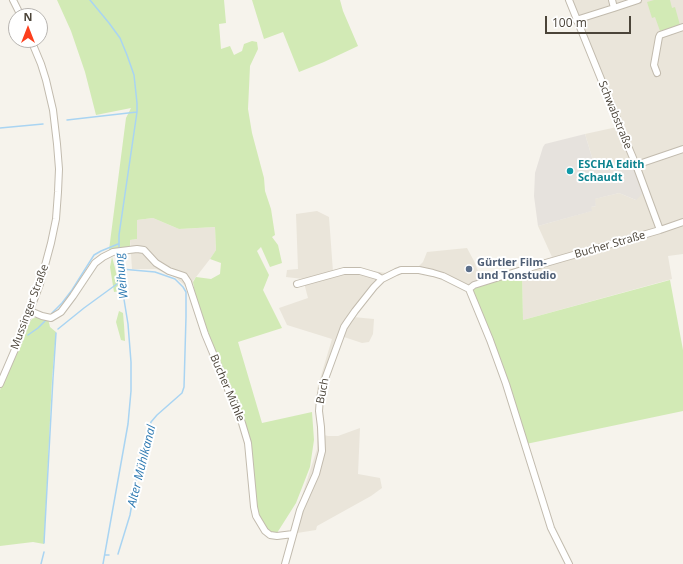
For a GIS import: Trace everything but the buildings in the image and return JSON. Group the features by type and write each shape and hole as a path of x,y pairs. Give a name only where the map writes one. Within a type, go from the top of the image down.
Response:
{"street":[{"name":"Schwabstraße","path":"569,0 636,164 660,230"},
{"path":"612,0 614,8"},
{"path":"576,20 638,0"},
{"path":"657,73 654,65 660,35 683,27"},
{"name":"Mussinger Straße","path":"0,384 40,284 52,243 56,218 59,169 53,110 43,70 35,48"},
{"path":"636,164 683,149"},
{"name":"Bucher Straße","path":"469,288 474,285 525,269 683,222"},
{"name":"Bucher Mühle","path":"30,311 51,318 61,312 95,263 113,252 137,249 144,250 156,263 169,271 184,276 188,282 205,334 242,423 248,443 256,516 265,531 270,535 277,536 293,534"},
{"name":"Buch","path":"293,534 298,515 316,474 322,452 319,411 320,398 325,378 344,327 348,321 369,293 382,279 396,272 419,270 433,273 469,288"},
{"path":"297,284 344,271 360,271 382,279"},
{"path":"469,288 506,384 551,528 569,564"},
{"path":"285,564 293,534"}],"shaded area":[{"path":"565,0 683,0 683,254 668,256 672,279 523,320 523,265 552,257 538,226 591,211 591,207 596,206 594,199 619,193 636,200 627,168 618,170 600,167 594,164 585,134 617,127"},
{"path":"585,134 594,164 600,167 618,170 633,166 643,193 636,200 619,193 595,199 596,206 591,207 592,211 538,226 534,196 535,173 543,147 545,144"},
{"path":"317,211 329,217 333,272 354,268 386,273 397,269 419,266 423,262 427,252 467,248 483,284 471,291 461,289 445,279 418,272 399,273 388,277 380,284 353,317 374,319 373,334 369,342 362,343 341,336 325,386 321,405 324,435 338,436 360,428 358,474 380,478 382,488 371,496 317,526 316,530 297,533 291,530 317,449 317,389 332,339 287,325 279,308 308,298 303,279 286,277 287,270 298,269 296,214"},
{"path":"153,218 179,229 215,227 216,250 193,281 193,286 186,287 175,277 156,269 132,269 130,240 137,239 137,220"}],"green space":[{"path":"57,0 224,0 226,23 219,24 221,49 230,46 234,55 242,51 244,44 252,41 257,42 258,49 250,66 248,109 252,133 264,178 265,191 271,209 275,235 272,237 278,245 282,263 270,267 261,247 257,251 269,275 263,290 282,328 238,342 262,423 312,412 314,440 310,467 296,503 277,533 269,532 263,528 257,510 251,451 195,296 193,282 196,277 211,279 220,274 221,263 210,259 216,250 215,227 179,229 153,218 137,220 137,239 130,240 130,247 109,250 126,118 131,108 96,115 85,72 71,31"},
{"path":"252,0 340,0 343,11 358,46 299,72 283,32 264,39"},
{"path":"654,0 670,0 672,8 675,7 680,25 660,31 655,17 652,18 647,2"},
{"path":"112,257 120,291 114,292 110,267"},
{"path":"522,271 523,320 670,280 683,350 683,411 526,444 471,291 473,288"},
{"path":"119,311 123,313 125,341 121,340 116,322"},
{"path":"37,317 48,319 50,327 56,332 52,379 44,544 33,542 0,546 0,390 29,323 32,319"}],"waterway":[{"name":"Weihung","path":"90,0 120,38 134,75 137,112 119,235 119,249"},
{"path":"67,120 137,112"},
{"path":"0,128 43,124"},
{"path":"52,313 72,290 94,255 118,244"},
{"name":"Weihung","path":"103,564 128,424 131,391 131,362 128,324 121,281 119,253"},
{"name":"Alter Mühlkanal","path":"118,554 130,515 136,480 151,422 182,393 184,387 186,317 186,292 175,279 155,272 121,269"},
{"path":"58,329 121,281"},
{"path":"28,335 45,321"},
{"path":"44,543 56,333"},
{"path":"41,564 44,552"}],"place":[{"name":"ESCHA Edith Schaudt","path":"570,171"},
{"name":"Gürtler Film- und Tonstudio","path":"469,269"}]}
